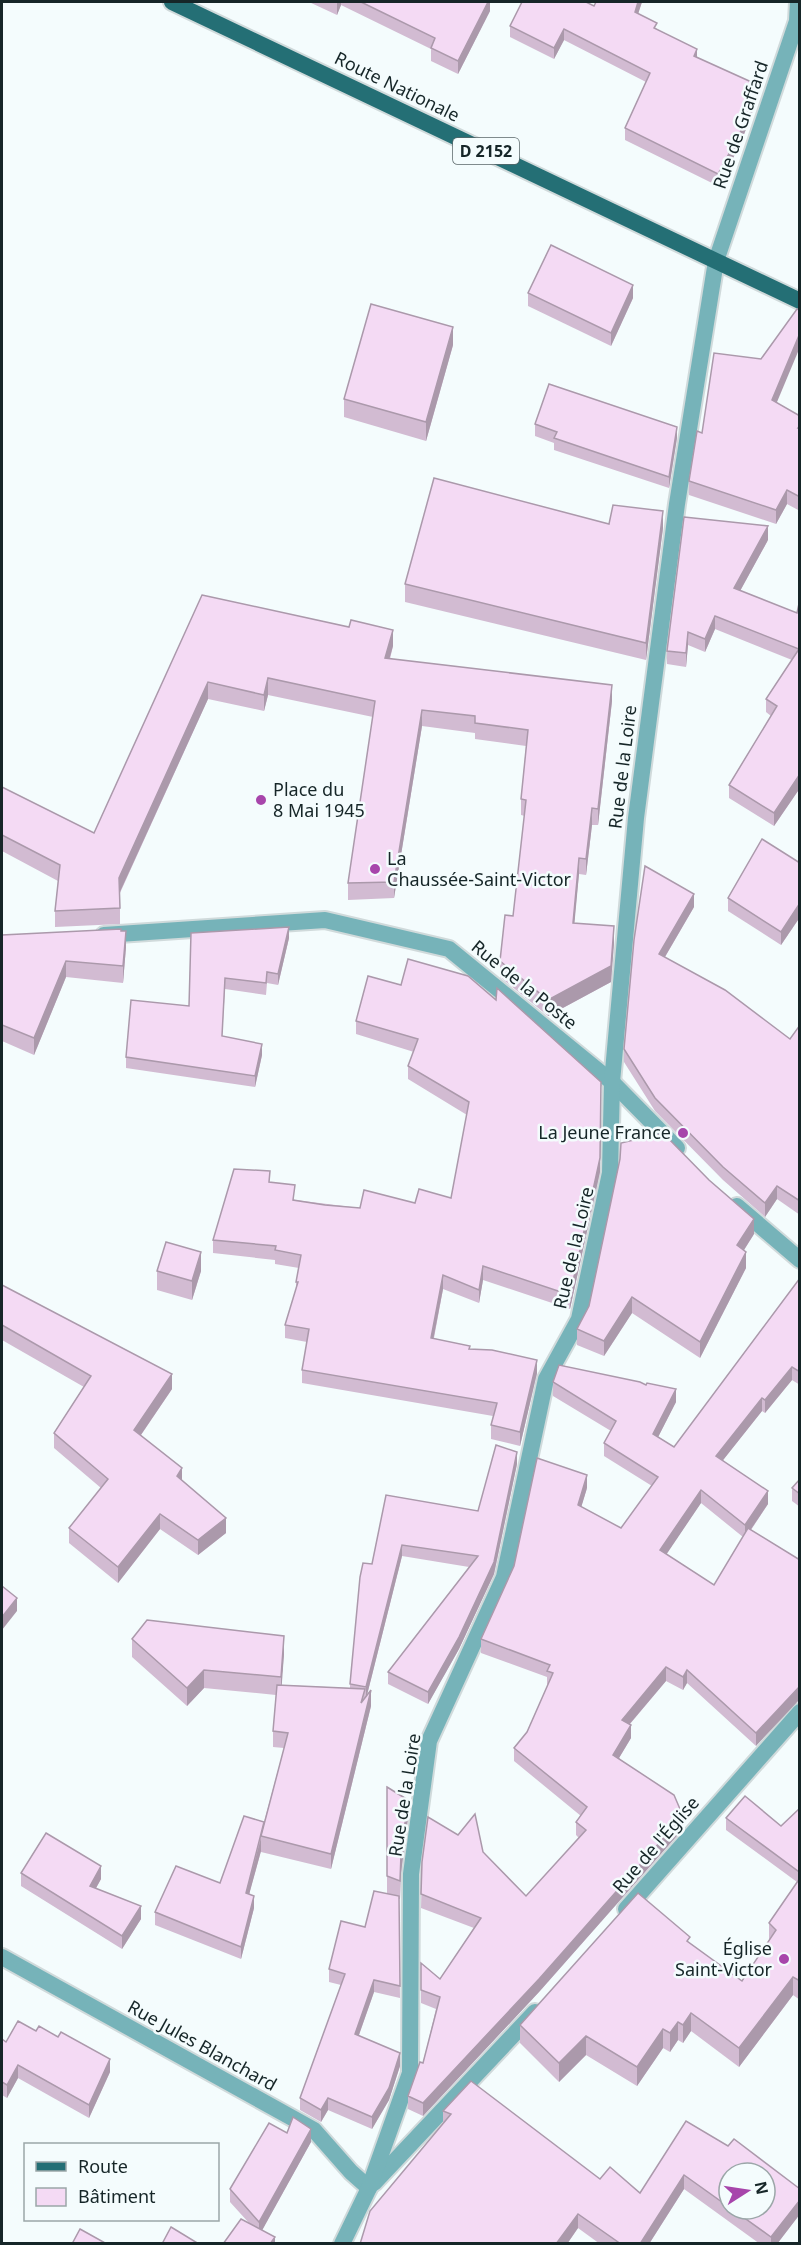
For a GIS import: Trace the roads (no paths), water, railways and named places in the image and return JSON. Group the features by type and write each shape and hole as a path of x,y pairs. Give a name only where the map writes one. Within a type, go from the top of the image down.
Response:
{"main road":[{"name":"Route Nationale","path":"172,2 800,301"}],"street":[{"name":"Rue de Graffard","path":"716,261 798,21 798,2"},
{"name":"Rue de la Loire","path":"342,2244 369,2188 410,2073 411,1874 429,1741 504,1577 546,1379 579,1319 610,1173 612,1082 636,818 675,515 716,261"},
{"name":"Rue de la Poste","path":"92,936 325,920 449,949 612,1082 692,1163"},
{"path":"724,1195 800,1260"},
{"name":"Rue de l'Église","path":"618,1918 800,1712"},
{"name":"Rue Jules Blanchard","path":"2,1958 314,2130 351,2172 369,2188"},
{"path":"369,2188 547,1999"}],"place":[{"name":"Place du 8 Mai 1945","path":"261,800"},
{"name":"La Chaussée-Saint-Victor","path":"375,869"},
{"name":"La Jeune France","path":"683,1133"},
{"name":"Église Saint-Victor","path":"784,1959"}]}
